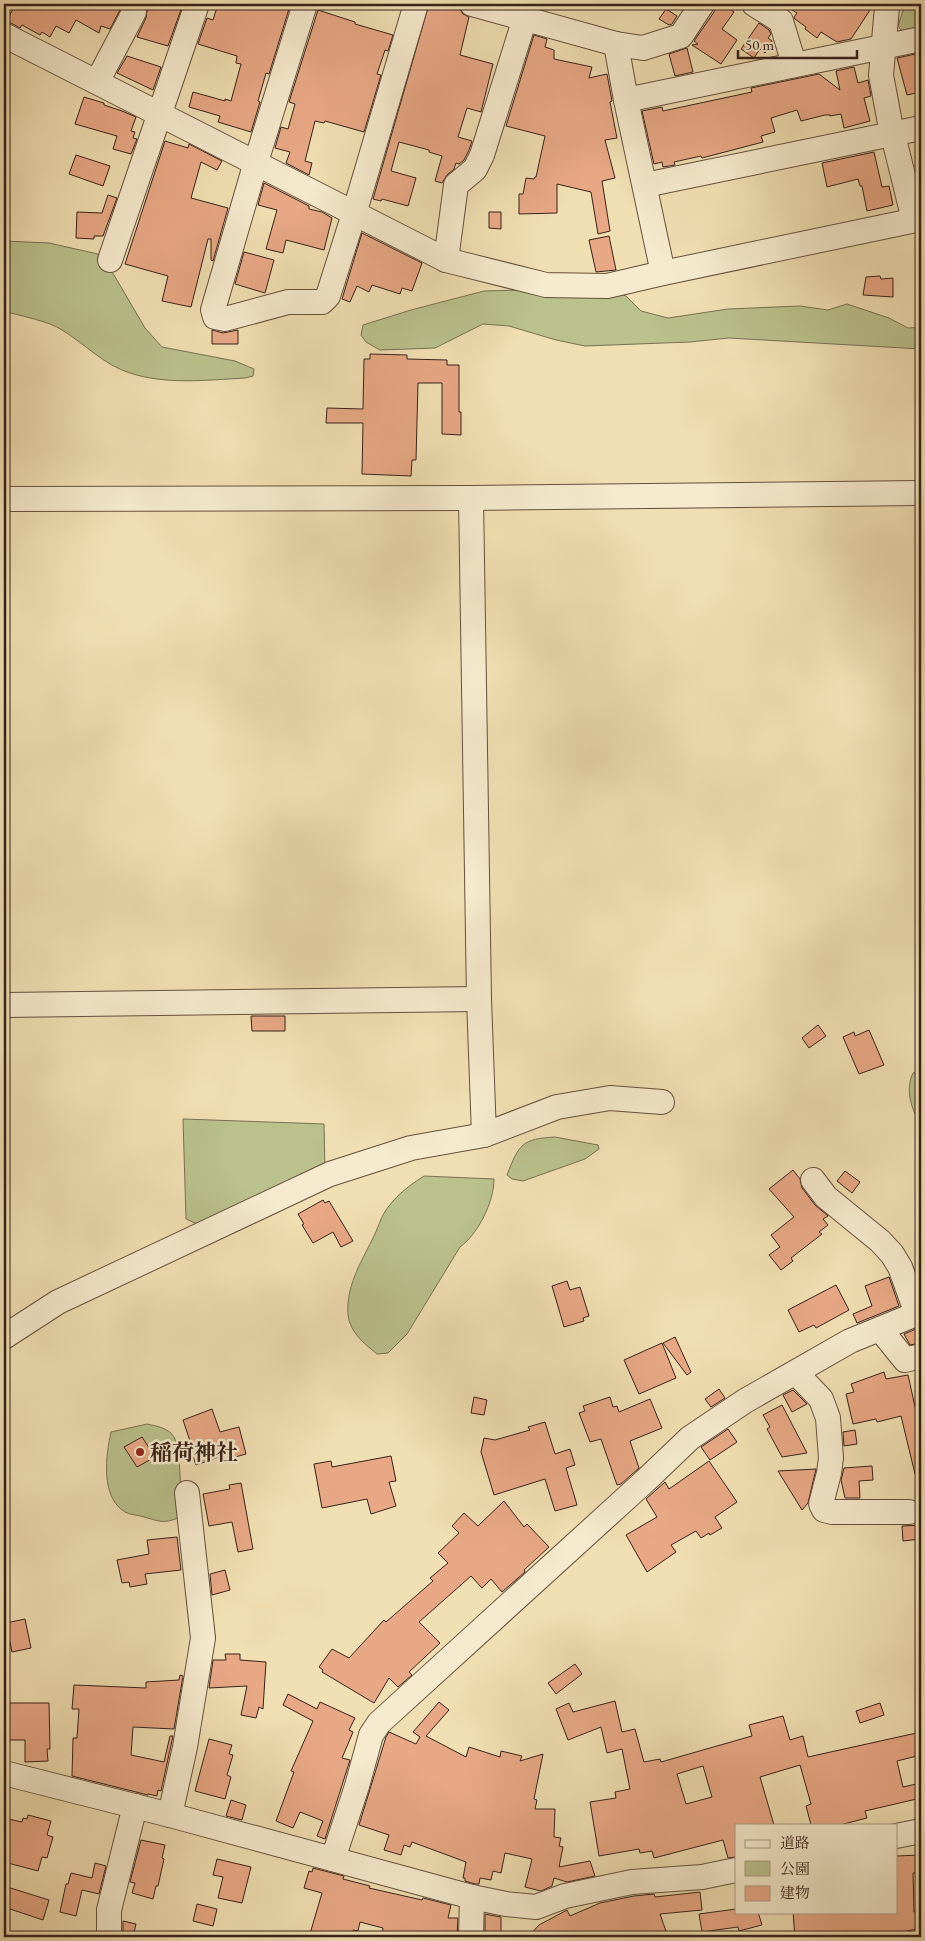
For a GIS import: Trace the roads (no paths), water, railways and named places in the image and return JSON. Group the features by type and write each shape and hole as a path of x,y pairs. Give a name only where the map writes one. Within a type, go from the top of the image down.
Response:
{"street":[{"path":"110,260 158,114 197,4"},
{"path":"305,4 213,310 215,317 225,319 288,302 322,302 328,296 416,4"},
{"path":"488,6 616,44 643,48 681,36 702,4"},
{"path":"754,4 781,21 794,64"},
{"path":"4,35 446,260 546,285 607,286 918,219 893,134 881,75 882,47 886,7 888,4"},
{"path":"97,82 134,12"},
{"path":"446,260 456,185 475,169 482,155 525,18"},
{"path":"626,100 921,39"},
{"path":"616,44 663,273"},
{"path":"644,185 921,128"},
{"path":"4,500 471,498 921,493"},
{"path":"471,498 479,999 484,1135"},
{"path":"4,1005 479,999"},
{"path":"4,1337 58,1302 330,1174 411,1148 484,1135 557,1108 610,1098 662,1102"},
{"path":"333,1859 357,1786 371,1735 379,1723 690,1438 745,1401 850,1341 919,1313 900,1267 892,1254 880,1241 826,1196 813,1180"},
{"path":"880,1329 905,1360 921,1356"},
{"path":"796,1373 821,1399 828,1418 832,1458 821,1504 824,1510 832,1512 909,1512"},
{"path":"170,1815 185,1747 203,1638 187,1493"},
{"path":"4,1773 170,1815 472,1897 506,1904 536,1907 565,1896 632,1882 702,1877 735,1870"},
{"path":"109,1937 109,1910 135,1806"},
{"path":"898,1836 921,1834"},
{"path":"472,1897 472,1937"}],"place":[{"name":"稲荷神社","path":"140,1452"}]}
